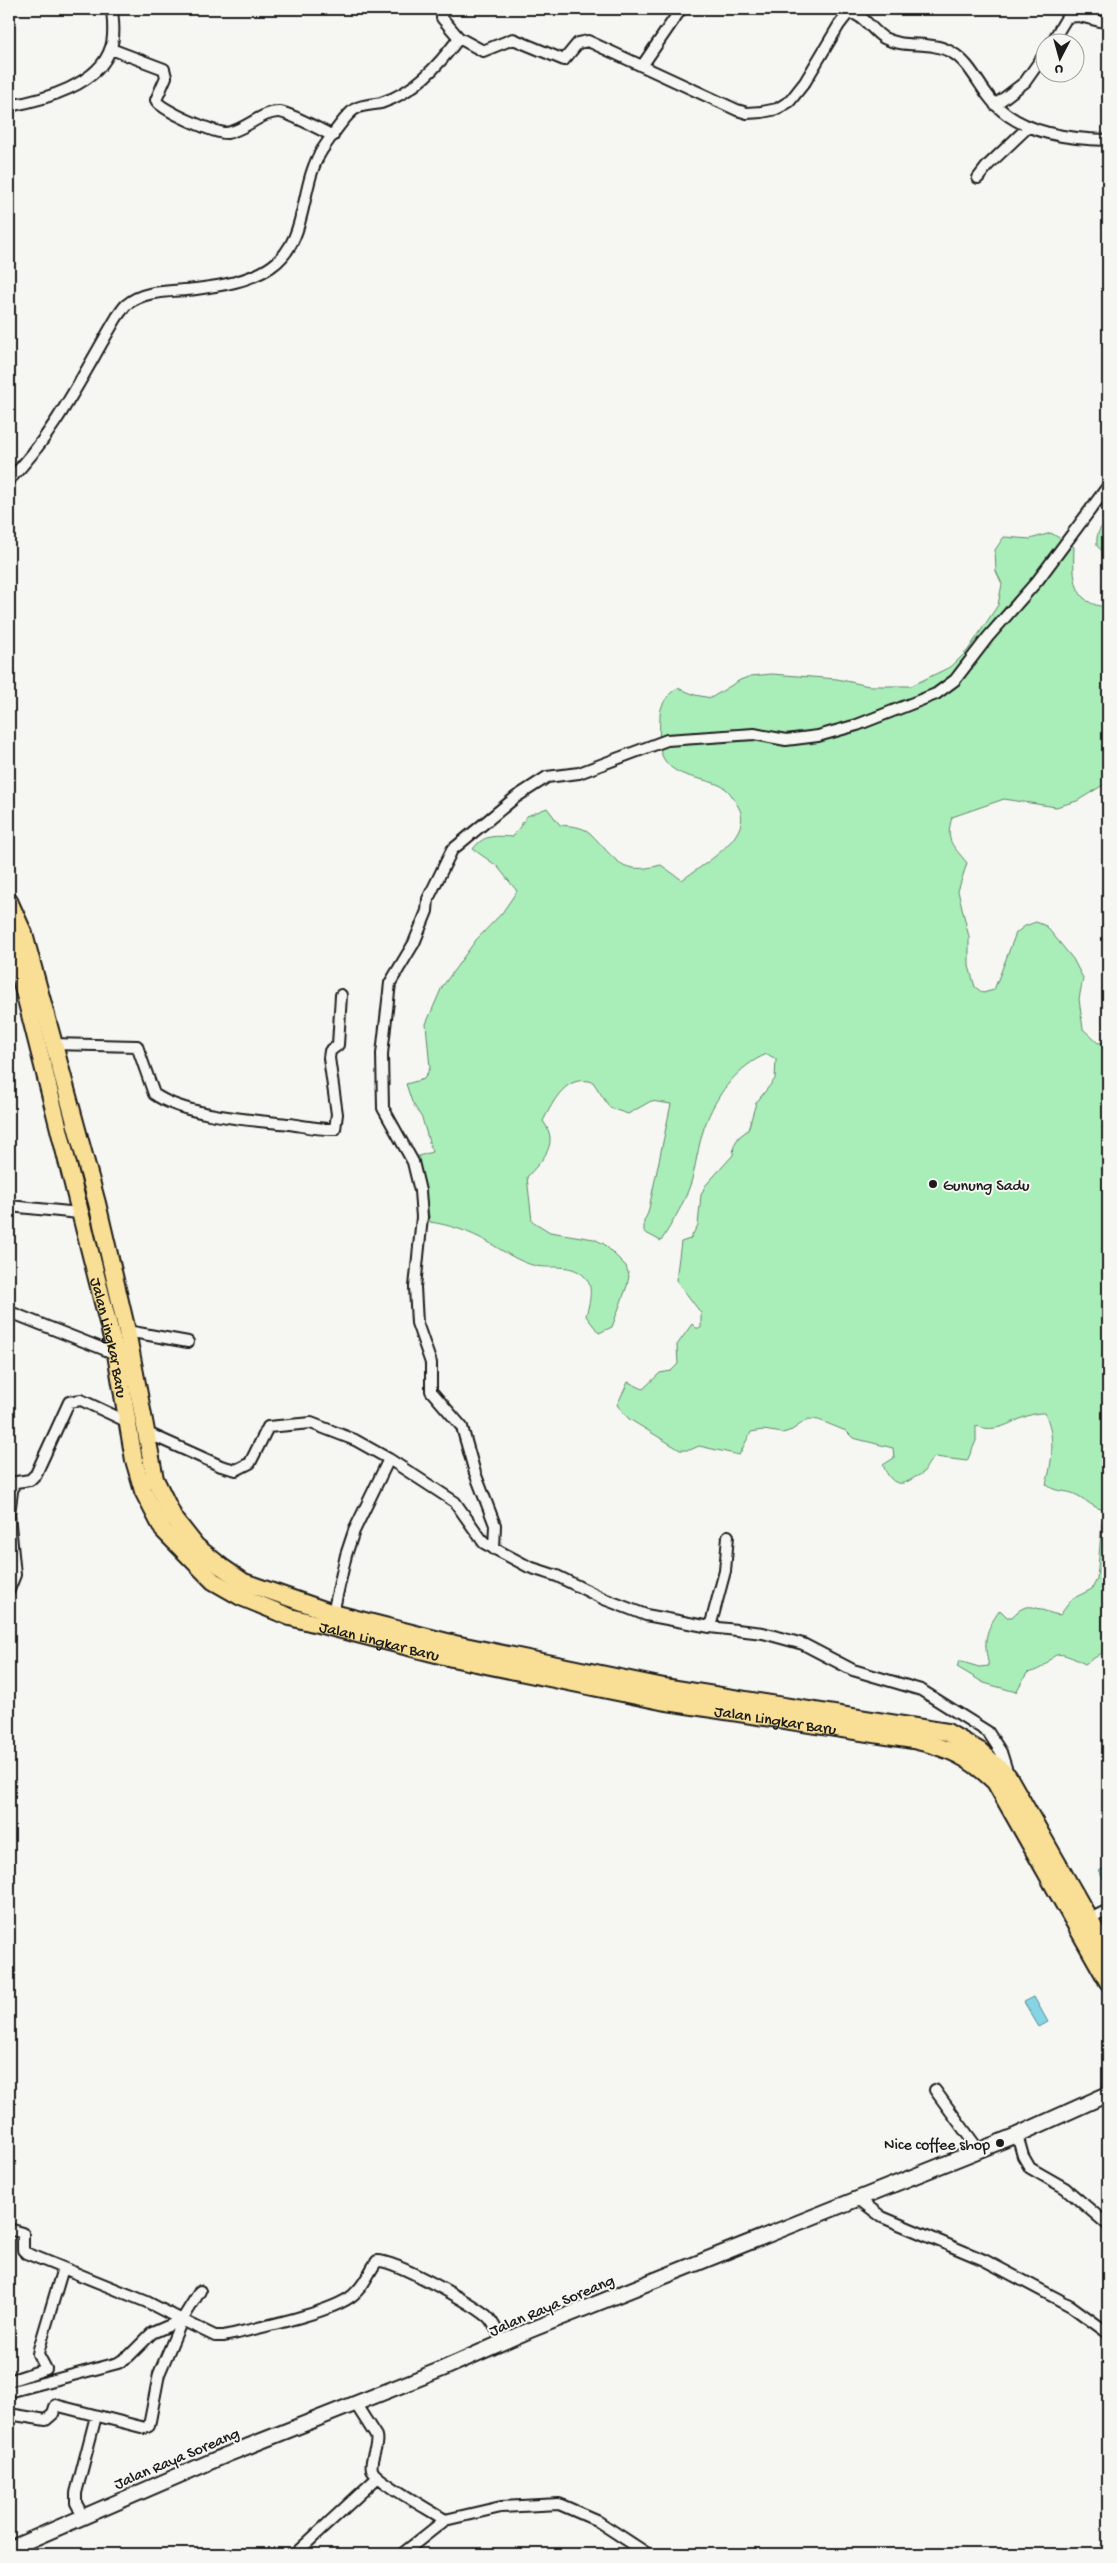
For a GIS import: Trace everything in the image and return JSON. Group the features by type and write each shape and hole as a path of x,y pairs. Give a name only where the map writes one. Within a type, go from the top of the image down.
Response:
{"highway":[{"name":"Jalan Lingkar Baru","path":"9,901 24,934 52,1044 97,1203 127,1331 155,1479 174,1518 196,1546 244,1582 333,1612 456,1644 664,1687 947,1732 980,1751 1008,1776 1108,1952"},
{"name":"Jalan Lingkar Baru","path":"9,932 14,970 116,1354 134,1460 143,1491 163,1530 213,1581 241,1597 290,1617 452,1658 662,1701 935,1745 952,1750 976,1764 995,1782 1108,1982"}],"main road":[{"name":"Jalan Raya Soreang","path":"9,2549 355,2402 978,2149 1017,2135 1108,2094"}],"street":[{"path":"9,106 52,96 99,68 110,49 113,26 112,9"},
{"path":"442,9 442,18 458,38 484,50 513,39 564,60 578,43 583,41 747,113 777,108 790,101 839,26 852,11 884,38 901,43 937,45 950,51 962,59 995,105 1028,127 1076,139 1108,140"},
{"path":"642,66 681,9"},
{"path":"1058,32 1067,17 1078,16 1108,24"},
{"path":"9,480 21,468 58,416 126,305 142,296 161,292 196,289 253,276 271,266 288,252 294,240 302,206 321,152 355,109 380,103 402,93 419,82 439,64 458,38"},
{"path":"110,49 164,69 166,76 156,100 157,104 168,111 218,132 236,130 267,114 278,112 333,136"},
{"path":"995,105 1025,82 1034,69"},
{"path":"978,178 988,165 1028,127"},
{"path":"494,1549 495,1525 475,1473 462,1426 431,1391 431,1363 417,1323 415,1287 422,1217 420,1190 413,1162 389,1119 381,1098 382,1054 390,983 414,944 427,911 428,899 452,850 516,797 547,777 579,773 666,740 754,734 786,740 818,736 857,725 936,694 955,680 988,637 1038,580 1108,486"},
{"path":"52,1044 138,1046 154,1094 170,1102 222,1117 335,1129 337,1114 329,1058 330,1051 338,1046 341,995"},
{"path":"9,1206 79,1214"},
{"path":"15,1314 116,1354"},
{"path":"127,1331 188,1342"},
{"path":"9,1590 15,1574 9,1514 11,1483 30,1480 36,1474 69,1402 82,1400 146,1433 200,1455 221,1466 236,1470 250,1463 268,1427 311,1422 355,1440 389,1459 455,1502 479,1539 494,1549 529,1567 557,1576 604,1600 638,1612 710,1627 763,1633 803,1644 853,1670 903,1684 932,1695 988,1732 1001,1752 1008,1776"},
{"path":"333,1612 346,1555 354,1531 389,1459"},
{"path":"710,1627 725,1571 728,1536"},
{"path":"1090,1919 1108,1910"},
{"path":"935,2090 978,2149"},
{"path":"1017,2135 1023,2156 1030,2168 1065,2188 1108,2225"},
{"path":"857,2198 882,2217 984,2260 1071,2306 1108,2333"},
{"path":"9,2229 23,2233 23,2250 26,2253 147,2302 180,2325 215,2336 273,2324 330,2306 351,2297 367,2281 377,2261 384,2260 470,2304 489,2317 503,2342"},
{"path":"9,2381 46,2369 38,2354 64,2268"},
{"path":"9,2414 46,2420 53,2414 56,2406 141,2429 148,2426 159,2374 180,2325 200,2291"},
{"path":"9,2392 118,2363 152,2333 180,2325"},
{"path":"355,2402 376,2436 377,2441 372,2464 378,2478 445,2520"},
{"path":"83,2516 76,2503 76,2494 96,2416"},
{"path":"295,2554 378,2478"},
{"path":"402,2554 445,2520 501,2507 559,2504 596,2520 648,2554"}],"green space":[{"path":"1108,520 1108,556 1097,546 1097,542 1099,531"},
{"path":"1051,533 1074,547 1075,578 1081,595 1087,601 1096,605 1108,607 1108,782 1077,801 1056,807 1004,799 952,817 949,832 951,842 967,863 958,891 969,937 969,966 975,987 983,993 994,990 1016,933 1025,926 1036,922 1046,926 1073,959 1083,978 1079,999 1083,1029 1098,1043 1106,1042 1104,1225 1108,1226 1108,1344 1103,1355 1108,1390 1105,1418 1108,1424 1108,1510 1098,1508 1072,1493 1055,1490 1046,1484 1050,1467 1052,1439 1045,1413 1027,1416 995,1428 976,1426 976,1441 967,1461 935,1457 923,1473 902,1483 891,1479 883,1465 894,1458 893,1448 853,1438 846,1431 819,1420 808,1419 792,1430 783,1433 763,1430 751,1432 739,1455 699,1446 690,1450 680,1450 629,1419 617,1405 628,1382 643,1389 660,1373 671,1371 678,1364 677,1345 692,1324 696,1328 701,1328 701,1313 676,1280 681,1242 690,1239 698,1225 701,1195 705,1186 733,1155 734,1145 739,1137 748,1130 756,1103 775,1079 776,1059 767,1054 757,1059 747,1065 723,1090 704,1127 692,1179 686,1195 661,1241 644,1232 644,1221 648,1213 671,1104 651,1101 628,1114 610,1108 593,1082 584,1081 568,1085 552,1105 543,1121 548,1129 550,1144 544,1157 527,1177 532,1221 550,1232 594,1239 604,1244 626,1266 629,1276 627,1286 612,1327 599,1333 586,1316 590,1301 590,1290 587,1280 579,1272 561,1267 542,1267 530,1264 467,1232 430,1222 424,1185 415,1157 432,1152 422,1118 412,1102 406,1084 424,1079 430,1068 426,1024 442,987 476,940 502,913 517,891 497,866 473,849 486,838 495,836 513,837 527,816 547,808 560,825 587,831 613,857 627,867 647,868 661,865 682,880 712,858 733,839 742,819 739,808 732,795 726,789 673,769 661,753 659,739 660,711 672,692 678,688 695,695 711,698 740,680 751,676 772,674 837,679 869,686 911,686 952,666 968,650 998,605 1002,584 996,571 995,550 1004,537 1030,539"},
{"path":"1102,1522 1108,1522 1108,1649 1085,1664 1072,1657 1057,1655 1037,1670 1027,1673 1016,1692 984,1683 957,1667 959,1661 979,1667 989,1666 986,1650 988,1630 1000,1610 1007,1617 1012,1617 1018,1611 1029,1607 1060,1615 1072,1599 1092,1589 1097,1579"}],"water":[{"path":"1108,1865 1108,1888 1099,1871"},
{"path":"1034,1997 1048,2022 1039,2027 1024,2002"}],"place":[{"name":"Gunung Sadu","path":"933,1184"},
{"name":"Nice coffee shop","path":"1000,2143"}]}
